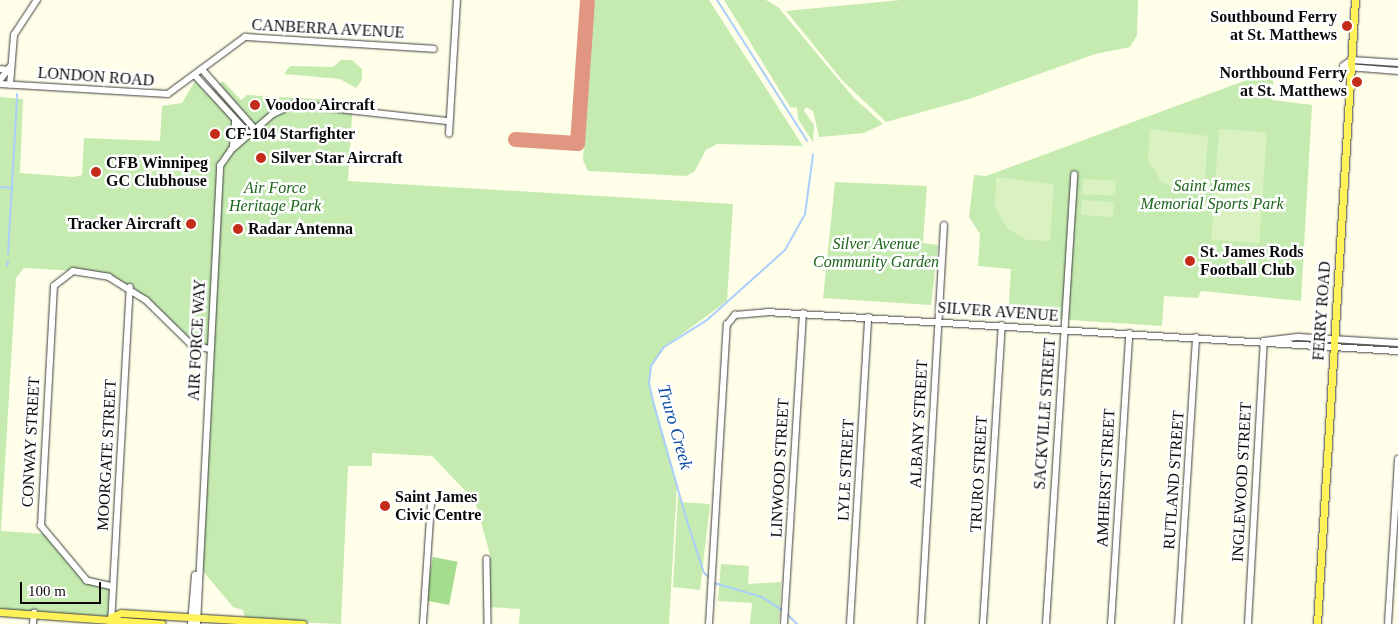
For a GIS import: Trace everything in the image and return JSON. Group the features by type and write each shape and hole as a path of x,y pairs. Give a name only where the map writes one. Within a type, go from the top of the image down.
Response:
{"main road":[{"name":"FERRY ROAD","path":"1317,624 1355,0"},
{"path":"0,612 34,613 162,624"},
{"path":"111,620 303,624"}],"street":[{"path":"10,85 10,68 16,30 37,0"},
{"path":"449,134 457,0"},
{"name":"CANBERRA AVENUE","path":"202,69 245,37 434,49"},
{"path":"1352,60 1398,63"},
{"path":"0,69 10,68"},
{"path":"0,80 10,68"},
{"path":"1351,68 1398,71"},
{"path":"202,69 255,129"},
{"name":"LONDON ROAD","path":"0,84 162,95 177,91 202,69"},
{"path":"195,75 249,134"},
{"name":"AIR FORCE WAY","path":"194,621 210,349 216,178 231,150 249,134 278,110 300,104 450,121"},
{"path":"231,150 237,137 234,119"},
{"name":"SACKVILLE STREET","path":"1046,624 1074,175"},
{"name":"ALBANY STREET","path":"921,624 944,226"},
{"name":"CONWAY STREET","path":"113,587 95,585 82,576 44,534 40,522 53,293 58,280 73,271 101,275 130,288"},
{"path":"130,288 191,344 210,349"},
{"name":"MOORGATE STREET","path":"111,620 130,288"},
{"name":"SILVER AVENUE","path":"709,624 727,325 732,318 751,312 803,314 1264,341 1334,348 1398,351"},
{"name":"LINWOOD STREET","path":"785,622 803,314"},
{"name":"LYLE STREET","path":"850,624 868,318"},
{"name":"TRURO STREET","path":"983,624 1002,326"},
{"name":"AMHERST STREET","path":"1111,624 1129,334"},
{"name":"RUTLAND STREET","path":"1178,624 1196,338"},
{"name":"SILVER AVENUE","path":"1264,341 1334,339 1398,343"},
{"name":"INGLEWOOD STREET","path":"1248,624 1264,341"},
{"path":"1388,624 1398,459"},
{"path":"423,624 431,503"},
{"path":"487,559 488,624"},
{"path":"33,624 34,613"}],"green space":[{"path":"593,0 709,0 803,146 717,144 706,150 694,172 686,176 588,171 583,160"},
{"path":"724,0 766,0 778,7 853,97 883,124 864,133 819,137 813,111 806,107 804,111 814,125 813,142 798,119 797,108 790,107"},
{"path":"901,0 1138,0 1137,35 1130,47 1095,54 969,99 886,122 842,80 786,11"},
{"path":"341,60 352,60 362,69 362,80 356,88 340,79 284,74 290,66 333,67"},
{"name":"Saint James Memorial Sports Park","path":"1274,70 1272,100 1312,105 1301,301 1201,291 1198,298 1164,296 1162,326 1008,316 1011,269 978,266 980,234 969,217 974,175 986,176"},
{"name":"Air Force Heritage Park","path":"195,81 207,94 223,81 241,100 247,95 353,101 348,181 733,204 727,301 664,347 651,366 649,383 677,485 669,624 519,624 520,609 489,607 487,559 491,558 475,501 432,456 372,453 372,466 348,466 341,624 246,620 243,610 233,607 198,565 210,349 199,348 120,282 78,271 24,268 16,278 1,531 45,534 87,581 113,587 111,617 0,612 0,97 23,99 20,173 74,177 82,175 84,138 160,141 162,106 182,103"},
{"path":"1150,129 1208,136 1204,193 1180,192 1161,181 1148,160"},
{"path":"1219,129 1267,132 1259,243 1211,240"},
{"path":"996,177 1054,184 1050,241 1027,240 1008,229 995,208"},
{"path":"1083,179 1116,181 1115,196 1082,194"},
{"name":"Silver Avenue Community Garden","path":"835,182 927,186 923,243 938,245 931,305 823,298"},
{"path":"1082,200 1114,202 1113,217 1081,215"},
{"path":"1334,339 1398,343 1397,352 1333,348"},
{"path":"678,494 681,502 710,504 700,590 673,587"},
{"path":"433,557 458,562 449,605 425,600"},
{"path":"721,564 749,566 748,584 781,582 779,624 750,624 752,603 718,601"}],"waterway":[{"name":"Truro Creek","path":"717,0 807,141"},
{"path":"8,254 17,99"},
{"name":"Truro Creek","path":"711,579 704,573 654,405 649,383 651,366 664,347 707,320 785,250 805,214 813,155"},
{"path":"0,187 12,188"},
{"path":"7,266 8,261"},
{"name":"Truro Creek","path":"714,583 762,597 782,610"},
{"name":"Truro Creek","path":"786,613 797,624"}],"taxiway":[{"path":"515,139 577,143 587,0"}],"place":[{"name":"Southbound Ferry at St. Matthews","path":"1347,26"},
{"name":"Northbound Ferry at St. Matthews","path":"1357,82"},
{"name":"Voodoo Aircraft","path":"255,105"},
{"name":"CF-104 Starfighter","path":"215,134"},
{"name":"Silver Star Aircraft","path":"261,158"},
{"name":"CFB Winnipeg GC Clubhouse","path":"96,172"},
{"name":"Tracker Aircraft","path":"191,224"},
{"name":"Radar Antenna","path":"238,229"},
{"name":"St. James Rods Football Club","path":"1190,261"},
{"name":"Saint James Civic Centre","path":"385,506"}]}
